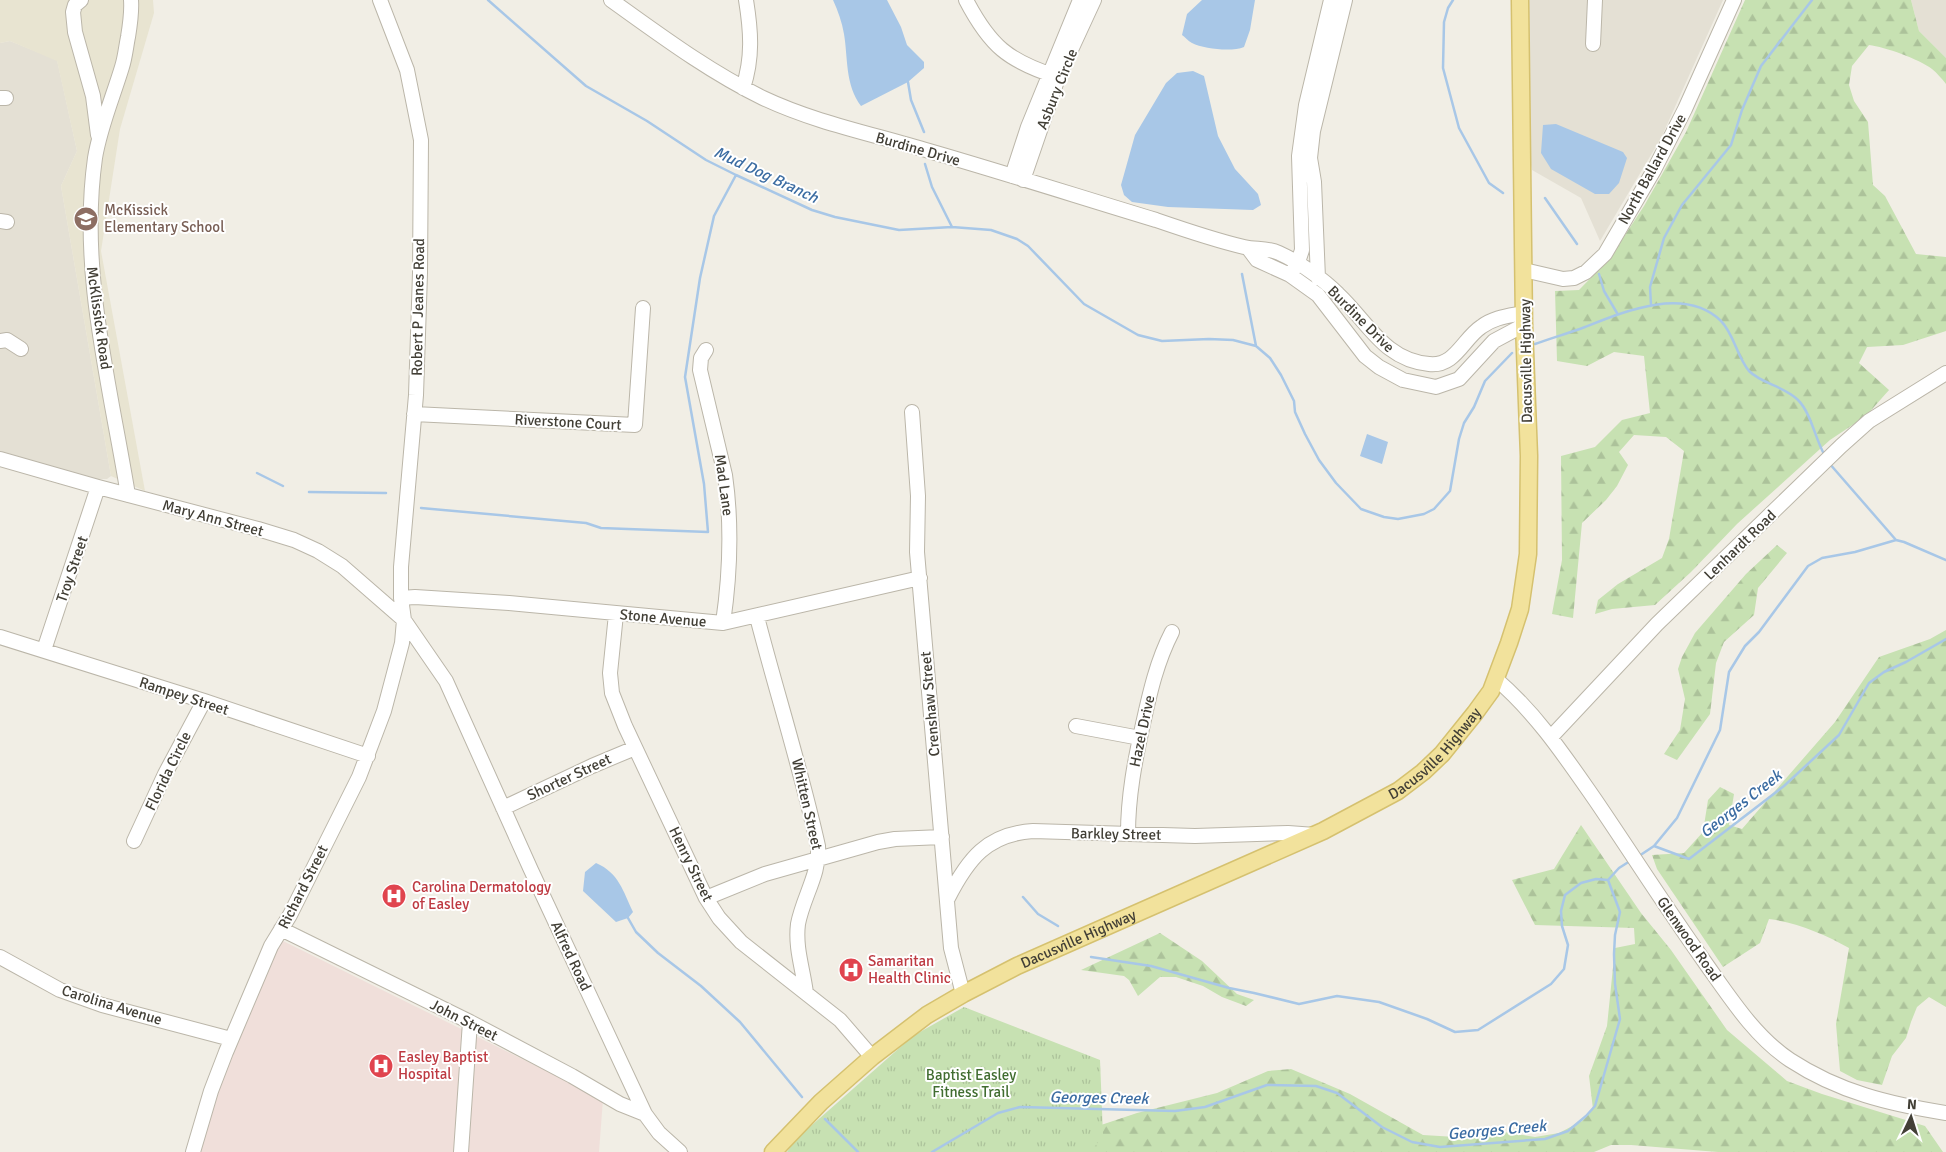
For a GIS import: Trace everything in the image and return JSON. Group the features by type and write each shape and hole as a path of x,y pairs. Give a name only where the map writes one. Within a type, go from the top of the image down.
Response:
{"main road":[{"name":"Dacusville Highway","path":"773,1152 822,1102 872,1056 927,1015 1017,966 1315,834 1398,791 1423,772 1446,750 1476,713 1496,679 1520,609 1528,554 1529,456 1524,319 1520,0"}],"street":[{"name":"McKlissick Road","path":"81,0 75,5 73,12 75,32 93,96 99,140"},
{"name":"McKlissick Road","path":"128,495 101,341 91,262 91,207 95,158 123,65 132,14 131,0"},
{"name":"Robert P Jeanes Road","path":"380,0 407,70 421,140 420,282 414,414 401,566 401,598 404,620"},
{"name":"Burdine Drive","path":"611,0 681,50 743,88 804,115 1248,248 1262,247 1277,252 1298,262 1338,293 1380,341 1396,354 1431,364 1445,363 1464,346 1480,327 1498,317 1524,319"},
{"path":"743,88 749,70 751,44 746,0"},
{"path":"966,0 988,36 1002,51 1028,67 1054,76"},
{"name":"Asbury Circle","path":"1054,76 1080,0"},
{"name":"Asbury Circle","path":"1017,178 1028,127 1094,0"},
{"path":"1290,276 1302,250 1305,157 1313,131 1312,107 1333,8 1345,0"},
{"path":"1593,44 1595,0"},
{"name":"North Ballard Drive","path":"1524,270 1563,279 1574,278 1586,272 1605,254 1654,170 1685,109 1734,0"},
{"path":"1305,157 1314,182 1318,278"},
{"name":"Burdine Drive","path":"1248,248 1257,260 1290,276 1318,295 1365,356 1379,367 1403,380 1436,387 1459,379 1494,341 1524,319"},
{"name":"Riverstone Court","path":"414,414 635,425 643,308"},
{"path":"0,341 7,340 21,348"},
{"name":"Mad Lane","path":"706,350 701,358 700,370 728,491 729,582 723,624"},
{"name":"Lenhardt Road","path":"1551,737 1658,624 1838,449 1869,421 1944,378"},
{"name":"Crenshaw Street","path":"912,412 918,496 917,552 951,948 963,994"},
{"name":"Mary Ann Street","path":"0,459 98,488 258,528 294,540 342,566 404,620"},
{"name":"Troy Street","path":"44,650 98,488"},
{"name":"Stone Avenue","path":"401,598 415,597 509,603 723,624 920,578"},
{"name":"Henry Street","path":"616,614 610,682 625,726 706,898 719,918 741,942 840,1020 872,1056"},
{"name":"Whitten Street","path":"757,617 817,839 819,859 798,924 797,946 806,992"},
{"name":"Richard Street","path":"193,1152 211,1091 271,946 282,929 368,756 384,711 394,674 402,642 404,620"},
{"name":"Alfred Road","path":"404,620 446,681 645,1114 659,1133 680,1152"},
{"name":"Hazel Drive","path":"1128,834 1131,785 1151,685 1163,649 1172,632"},
{"name":"Rampey Street","path":"0,637 204,701 368,756"},
{"name":"Glenwood Road","path":"1496,679 1513,693 1551,737 1727,993 1768,1042 1789,1059 1821,1078 1868,1098 1946,1113"},
{"name":"Florida Circle","path":"134,841 169,766 204,701"},
{"path":"1076,726 1140,738"},
{"name":"Shorter Street","path":"503,808 635,748"},
{"name":"Barkley Street","path":"947,899 958,878 976,855 995,840 1014,832 1195,836 1315,834"},
{"path":"706,898 765,874 895,839 942,838"},
{"name":"John Street","path":"282,929 470,1022 572,1076 620,1104 645,1114"},
{"name":"Carolina Avenue","path":"0,956 60,990 102,1006 231,1039"},
{"path":"461,1152 470,1022"}],"shaded area":[{"name":"McKissick Elementary School","path":"0,0 153,0 154,13 120,129 101,251 145,491 111,476 61,186 77,151 57,61 10,41 0,43"},
{"path":"1526,0 1723,0 1661,138 1600,241 1581,198 1532,170 1528,148"},
{"path":"1911,0 1946,0 1946,58 1919,31"},
{"path":"10,41 57,60 77,151 61,186 111,476 107,479 94,479 0,451 0,43"},
{"name":"Easley Baptist Hospital","path":"281,940 603,1099 599,1152 201,1152 214,1099 240,1033"}],"green space":[{"path":"1745,0 1911,0 1919,31 1946,58 1946,84 1938,74 1919,61 1893,51 1869,45 1852,66 1849,85 1854,101 1868,122 1873,185 1885,196 1916,254 1946,257 1946,331 1903,345 1867,347 1859,363 1889,390 1866,416 1830,440 1737,524 1691,572 1655,605 1612,609 1595,614 1598,600 1618,584 1662,558 1669,539 1684,451 1666,437 1634,435 1619,452 1628,465 1617,486 1606,500 1582,523 1573,618 1552,614 1562,560 1561,456 1595,447 1622,420 1650,413 1644,356 1614,352 1587,366 1557,361 1555,291 1579,290 1610,258 1644,206 1686,132"},
{"path":"1777,545 1787,553 1758,588 1754,615 1724,642 1716,663 1710,714 1677,760 1664,754 1680,730 1685,699 1678,669 1682,657 1695,633 1746,574"},
{"path":"1946,630 1946,1007 1929,997 1917,1007 1906,1038 1892,1056 1882,1085 1857,1080 1840,1071 1836,1024 1849,948 1810,930 1790,923 1769,919 1760,943 1723,967 1657,869 1652,855 1684,853 1703,832 1708,800 1720,787 1734,794 1729,825 1742,829 1835,722 1879,657 1930,639"},
{"path":"1581,825 1641,913 1671,950 1727,1030 1787,1081 1822,1094 1925,1126 1943,1152 1718,1152 1611,1145 1594,1152 1070,1152 1095,1127 1137,1113 1217,1093 1268,1071 1291,1069 1350,1094 1423,1135 1456,1137 1498,1131 1535,1137 1559,1133 1582,1121 1593,1109 1589,1076 1607,1026 1615,948 1635,944 1634,928 1535,925 1512,880 1554,869"},
{"path":"1160,933 1202,961 1237,994 1254,1000 1246,1006 1222,997 1203,986 1176,977 1160,977 1138,996 1129,980 1124,976 1081,970"},
{"name":"Baptist Easley Fitness Trail","path":"964,1007 1100,1060 1103,1135 1091,1152 787,1152 795,1140 913,1036"}],"water":[{"path":"833,0 887,0 901,27 907,45 924,62 924,68 908,82 861,106 852,89 843,30"},
{"path":"1202,0 1255,0 1250,30 1244,47 1225,50 1204,47 1192,43 1182,35 1187,14"},
{"path":"1193,71 1204,76 1218,136 1235,169 1258,194 1261,205 1253,210 1168,207 1132,202 1124,195 1121,185 1135,135 1166,83 1177,73"},
{"path":"1556,124 1623,152 1627,158 1619,183 1609,194 1595,194 1551,169 1541,153 1543,125"},
{"path":"1367,434 1388,442 1382,464 1360,456"},
{"path":"596,863 610,872 619,883 633,912 628,918 616,922 583,891 585,872"}],"waterway":[{"name":"Mud Dog Branch","path":"488,0 586,86 647,121 706,160 812,210 835,217 899,230 952,227 991,230 1017,239 1028,246 1084,304 1138,335 1162,341 1233,340 1256,346 1270,358 1281,375 1294,401 1295,412 1305,434 1319,460 1336,483 1361,509 1384,517 1398,519 1424,514 1434,509 1450,491 1459,439 1464,423 1474,407 1485,381 1512,353"},
{"path":"1453,0 1448,8 1444,22 1443,68 1459,128 1489,183 1503,193"},
{"path":"1651,305 1650,287 1664,238 1682,205 1731,145 1742,110 1761,66 1812,0"},
{"path":"908,82 911,100 924,132"},
{"path":"925,164 932,187 952,227"},
{"path":"421,508 586,523 601,528 708,532 704,484 685,377 700,278 714,216 736,175"},
{"path":"1545,198 1577,244"},
{"path":"1242,274 1256,346"},
{"path":"1599,274 1604,291 1617,313"},
{"name":"Mud Dog Branch","path":"1535,344 1618,314 1654,305 1673,303 1690,305 1706,311 1725,326 1749,371 1798,400 1810,419 1824,454"},
{"name":"Mud Dog Branch","path":"1829,463 1896,540 1946,560"},
{"path":"257,473 283,486"},
{"path":"309,492 386,493"},
{"path":"1639,856 1654,846 1677,818 1720,730 1729,672 1745,646 1759,632 1808,566 1822,558 1855,552 1896,540"},
{"name":"Georges Creek","path":"1654,846 1689,859 1784,786 1839,735 1869,683 1884,672 1906,662 1946,639"},
{"name":"Georges Creek","path":"1608,880 1619,868 1630,861"},
{"path":"1091,957 1151,966 1229,988 1299,1004 1337,996 1379,1002 1427,1019 1455,1032 1478,1030 1551,984 1564,969 1568,945 1562,926 1561,911 1565,895 1581,883 1596,879 1608,880"},
{"name":"Georges Creek","path":"932,1152 998,1113 1020,1107 1175,1111 1205,1107 1267,1085 1316,1086 1337,1093 1382,1127 1412,1142 1440,1147 1545,1139 1568,1131 1595,1106 1620,1019 1615,984 1614,954 1615,935 1620,912 1608,880"},
{"path":"1023,897 1038,914 1058,926"},
{"path":"628,918 636,932 658,953 701,986 740,1022 802,1097"},
{"path":"825,1119 858,1152"}],"place":[{"name":"McKissick Elementary School","path":"86,219"},
{"name":"Carolina Dermatology of Easley","path":"394,896"},
{"name":"Samaritan Health Clinic","path":"851,970"},
{"name":"Easley Baptist Hospital","path":"381,1066"}]}
